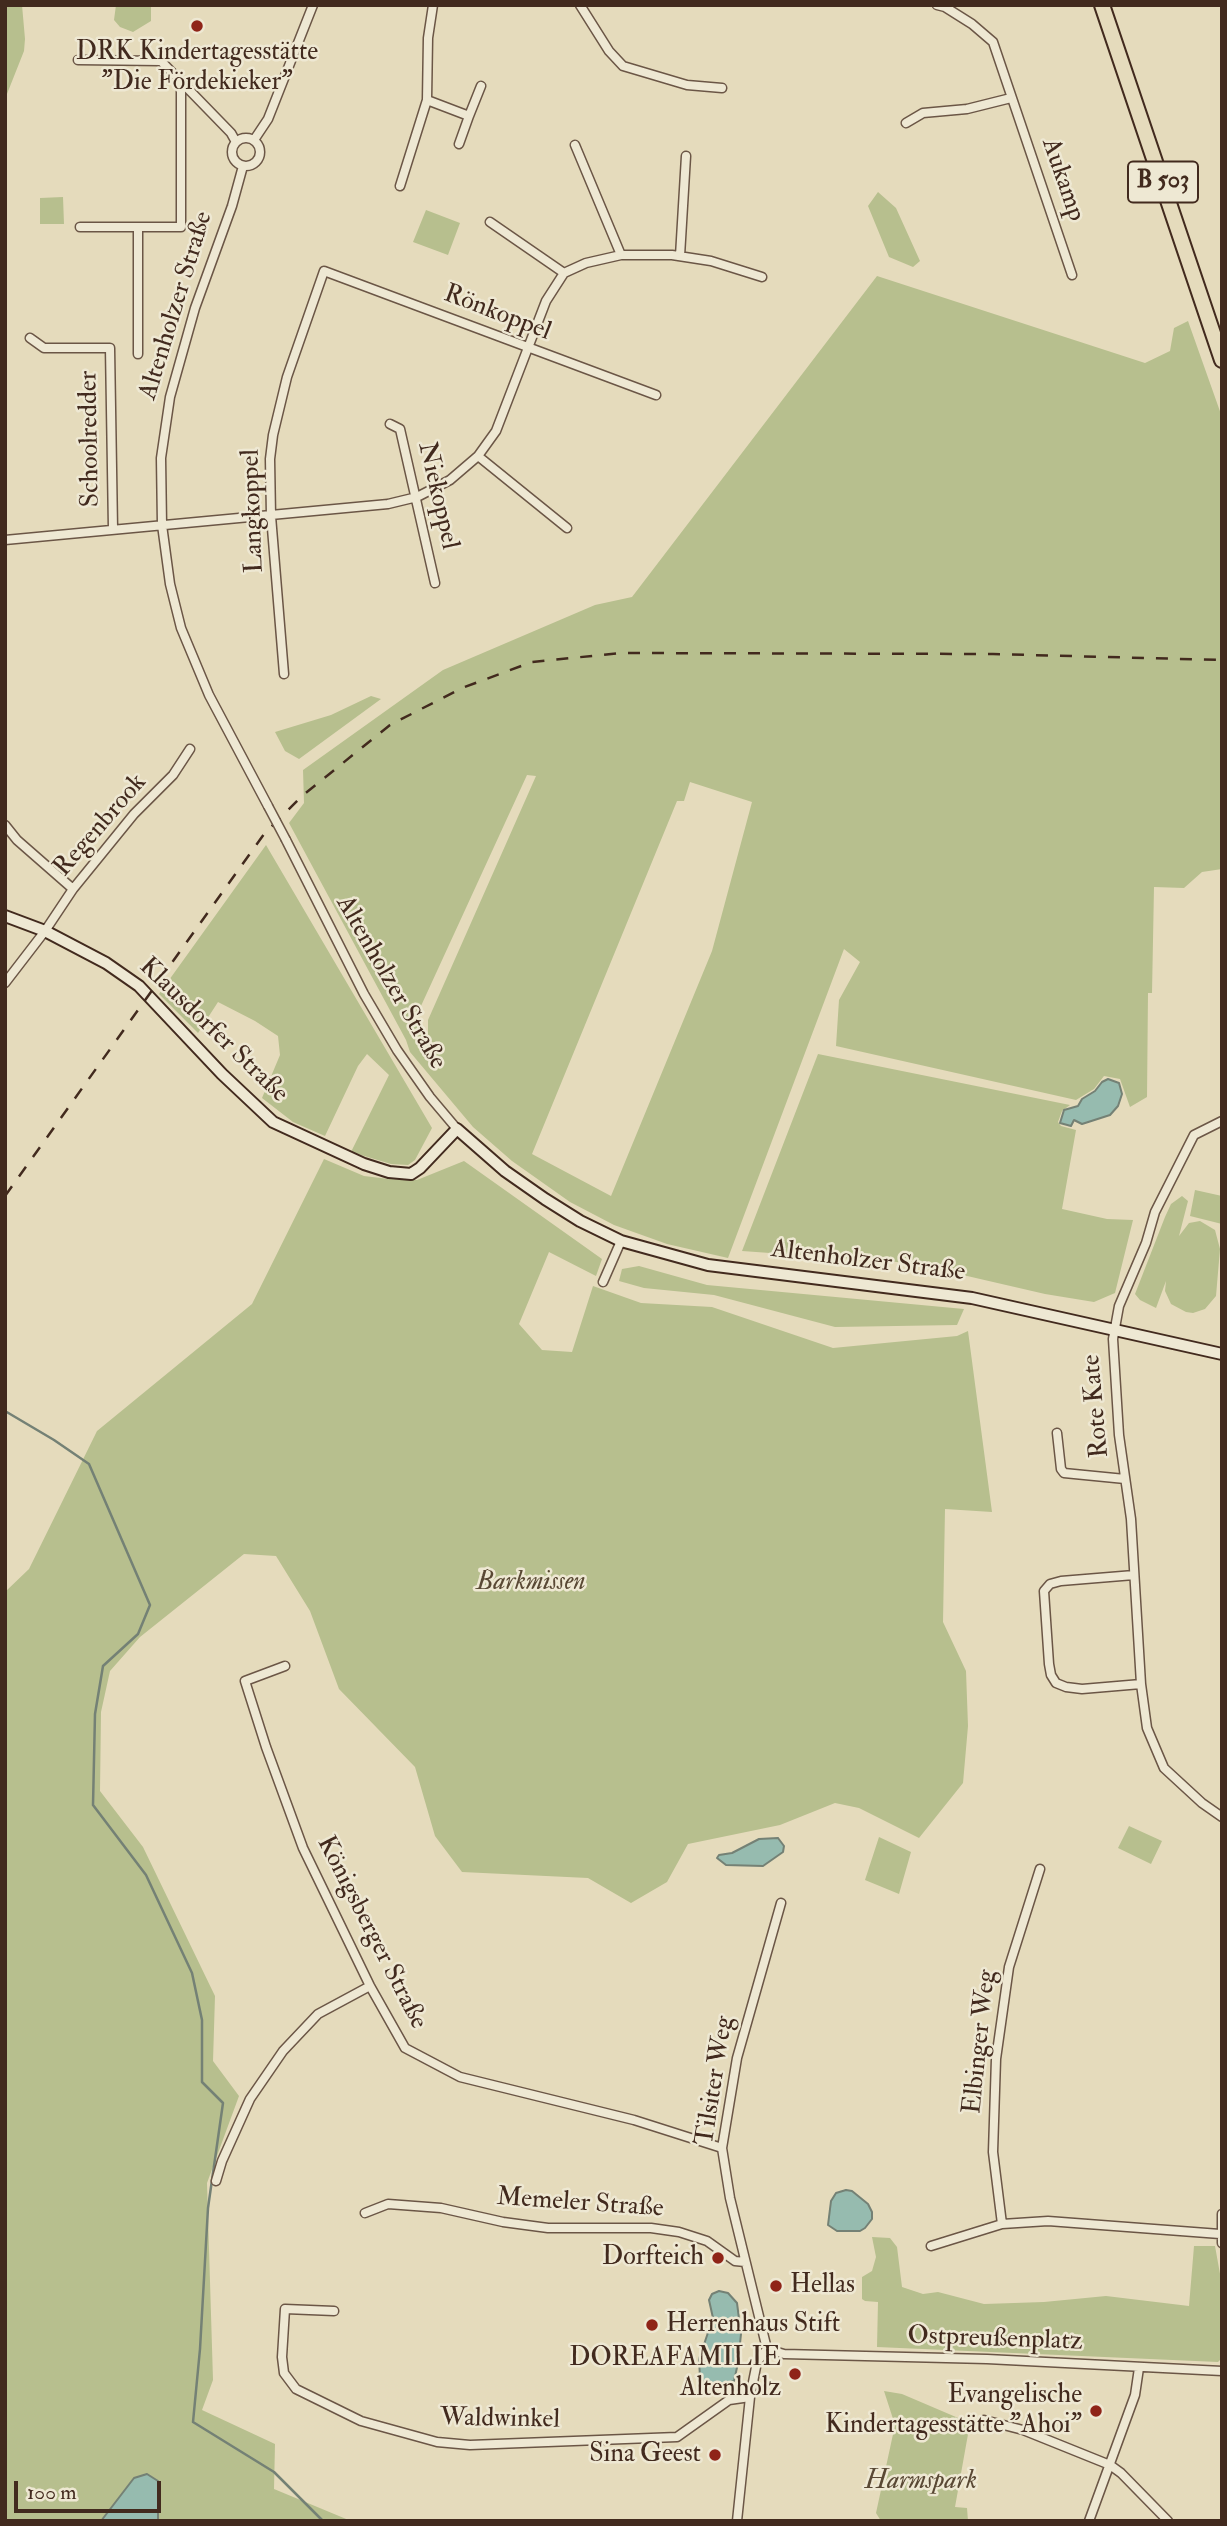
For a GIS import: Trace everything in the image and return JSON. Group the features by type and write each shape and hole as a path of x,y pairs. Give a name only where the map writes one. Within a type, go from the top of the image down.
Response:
{"highway":[{"name":"B 503","path":"1102,5 1222,360"}],"street":[{"path":"254,140 268,119 313,5"},
{"path":"400,186 427,100 428,38 433,5"},
{"path":"580,5 609,51 623,66 687,85 722,88"},
{"name":"Aukamp","path":"943,6 972,24 993,42 1072,275"},
{"path":"78,60 161,61 231,133 236,142"},
{"path":"80,226 181,227 181,83"},
{"path":"458,144 481,86"},
{"path":"906,123 923,113 967,109 1011,99"},
{"path":"427,100 469,116"},
{"path":"241,139 254,140 260,148 260,157 253,165 243,166 233,156 233,147 241,139"},
{"path":"575,145 621,255"},
{"path":"680,256 686,156"},
{"name":"Altenholzer Straße","path":"243,166 232,206 195,308 170,397 161,458 162,525 170,584 181,628 209,695 364,994 397,1050 430,1097 457,1129 505,1171 580,1221 621,1241 708,1265 972,1297 1222,1354"},
{"path":"490,222 564,273 586,263 621,255 680,256 711,261 762,277"},
{"path":"138,227 138,354"},
{"name":"Rönkoppel","path":"324,271 656,396"},
{"name":"Langkoppel","path":"284,674 271,516 270,459 287,377 324,271"},
{"name":"Schoolredder","path":"5,540 388,504 417,497 450,480 478,456 496,431 546,301 564,273"},
{"name":"Schoolredder","path":"30,338 44,348 110,348 113,529"},
{"name":"Niekoppel","path":"390,424 400,429 435,583"},
{"path":"478,456 567,528"},
{"name":"Regenbrook","path":"5,983 45,931 73,888 134,814 173,775 190,749"},
{"path":"5,825 17,840 73,888"},
{"name":"Klausdorfer Straße","path":"5,916 45,931 106,963 139,986 222,1074 273,1122 326,1148 377,1168 411,1174 457,1129"},
{"name":"Rote Kate","path":"1222,1121 1194,1135 1155,1212 1146,1243 1119,1306 1114,1328 1114,1372 1147,1728 1164,1768 1202,1803 1222,1817"},
{"path":"603,1282 621,1241"},
{"name":"Rote Kate","path":"1057,1433 1061,1469 1064,1473 1125,1479"},
{"path":"1134,1575 1061,1581 1050,1584 1044,1591 1049,1664 1056,1683 1082,1689 1141,1684"},
{"name":"Königsberger Straße","path":"285,1666 245,1681 267,1751 303,1848 370,1986 405,2048 460,2077 634,2120 722,2148"},
{"name":"Elbinger Weg","path":"1002,2224 993,2152 996,2059 1009,1967 1040,1869"},
{"name":"Tilsiter Weg","path":"767,2349 730,2198 722,2148 737,2058 781,1903"},
{"path":"216,2181 222,2161 250,2099 284,2051 318,2014 370,1986"},
{"name":"Memeler Straße","path":"365,2213 388,2204 441,2208 503,2222 548,2228 651,2228 679,2232 707,2241 735,2261 746,2262"},
{"path":"931,2246 1002,2224 1061,2222 1221,2239 1222,2214"},
{"name":"Waldwinkel","path":"334,2311 285,2309 282,2357 284,2373 296,2389 361,2421 437,2442 470,2445 677,2437 729,2400 750,2397"},
{"path":"737,2521 750,2397 757,2362 767,2349"},
{"name":"Ostpreußenplatz","path":"767,2349 784,2354 987,2359 1222,2371"},
{"path":"1089,2521 1135,2395 1139,2368"},
{"path":"985,2420 1023,2430 1110,2465 1168,2521"}],"green space":[{"path":"5,5 22,5 25,39 24,51 5,99"},
{"path":"116,5 151,5 151,21 133,32 120,27 114,20"},
{"path":"878,192 896,208 920,261 913,267 889,257 868,206"},
{"path":"63,197 64,224 40,224 40,198"},
{"path":"426,210 460,223 448,255 413,242"},
{"path":"877,276 1145,363 1170,351 1174,328 1188,321 1222,417 1222,869 1202,872 1184,888 1154,887 1152,993 1148,993 1147,1097 1130,1107 1120,1079 1104,1076 1094,1089 1076,1100 836,1046 839,1000 860,962 844,949 728,1258 667,1244 614,1225 570,1202 512,1161 473,1127 410,1052 289,823 304,803 303,770 443,670 595,605 632,597","holes":["527,775 536,776 428,1020 428,1043 420,1033 415,1019","690,782 752,802 712,951 611,1196 532,1154 677,801 684,801"]},
{"path":"371,696 381,699 299,759 285,751 275,732 331,715"},
{"path":"266,845 432,1128 415,1160 408,1165 391,1164 351,1152 389,1075 367,1054 358,1066 325,1136 293,1122 262,1098 280,1055 278,1036 218,1002 198,1033 159,994"},
{"path":"818,1054 1070,1105 1062,1111 1058,1122 1061,1126 1076,1130 1062,1209 1107,1219 1133,1220 1115,1293 1094,1302 1045,1294 911,1263 742,1251"},
{"name":"Barkmissen","path":"324,1159 364,1176 417,1180 464,1161 602,1259 596,1276 549,1252 519,1324 542,1350 572,1352 593,1286 641,1303 712,1307 833,1348 957,1336 968,1331 992,1512 945,1509 943,1622 966,1671 968,1726 963,1783 919,1838 859,1808 835,1803 780,1825 688,1844 667,1882 631,1903 588,1878 462,1872 435,1836 415,1767 339,1689 310,1611 276,1556 244,1554 140,1637 110,1671 101,1712 100,1791 143,1847 215,1996 213,2061 239,2096 207,2183 213,2380 202,2410 275,2444 274,2489 351,2521 5,2521 5,1592 29,1569 97,1431 252,1304"},
{"path":"1195,1190 1222,1196 1222,1224 1190,1216"},
{"path":"1182,1196 1188,1201 1179,1236 1189,1223 1200,1221 1215,1230 1220,1249 1216,1296 1205,1309 1193,1313 1171,1304 1165,1291 1166,1281 1156,1308 1140,1300 1135,1294 1171,1204"},
{"path":"639,1266 707,1285 964,1309 957,1325 835,1327 714,1295 644,1288 619,1281 622,1269"},
{"path":"1129,1826 1162,1841 1151,1864 1118,1848"},
{"path":"879,1837 911,1852 899,1894 865,1880"},
{"path":"872,2237 890,2238 897,2247 902,2287 923,2294 938,2292 984,2304 1106,2296 1189,2306 1194,2246 1215,2246 1222,2285 1222,2358 1218,2362 877,2347 878,2302 862,2299 862,2277 872,2271 876,2257"},
{"name":"Harmspark","path":"884,2391 902,2394 970,2423 955,2507 967,2508 968,2521 881,2521 876,2513 895,2425"}],"water":[{"path":"1108,1079 1119,1083 1122,1094 1118,1106 1110,1115 1082,1124 1074,1120 1071,1126 1060,1123 1064,1110 1078,1106 1082,1099"},
{"path":"778,1838 784,1846 783,1852 763,1866 726,1865 717,1858 759,1839"},
{"path":"852,2191 868,2204 872,2212 872,2219 860,2231 837,2231 828,2225 831,2201 836,2193"},
{"path":"719,2291 728,2293 737,2303 741,2334 734,2381 712,2385 703,2382 700,2377 699,2359 713,2318 709,2300 712,2294"},
{"path":"147,2474 158,2481 158,2521 101,2521 134,2478"}],"waterway":[{"path":"5,1411 89,1464 150,1605 138,1634 103,1666 95,1714 93,1805 146,1875 192,1973 202,2020 202,2082 223,2103 208,2208 193,2422 274,2472 323,2521"}],"railway":[{"path":"5,1196 264,834 302,796 390,725 462,688 532,662 621,653 993,654 1222,660"}],"place":[{"name":"DRK Kindertagesstätte \"Die Fördekieker\"","path":"197,26"},
{"name":"Dorfteich","path":"718,2258"},
{"name":"Hellas","path":"776,2286"},
{"name":"Herrenhaus Stift","path":"652,2325"},
{"name":"DOREAFAMILIE Altenholz","path":"795,2374"},
{"name":"Evangelische Kindertagesstätte \"Ahoi\"","path":"1096,2411"},
{"name":"Sina Geest","path":"715,2455"}]}
